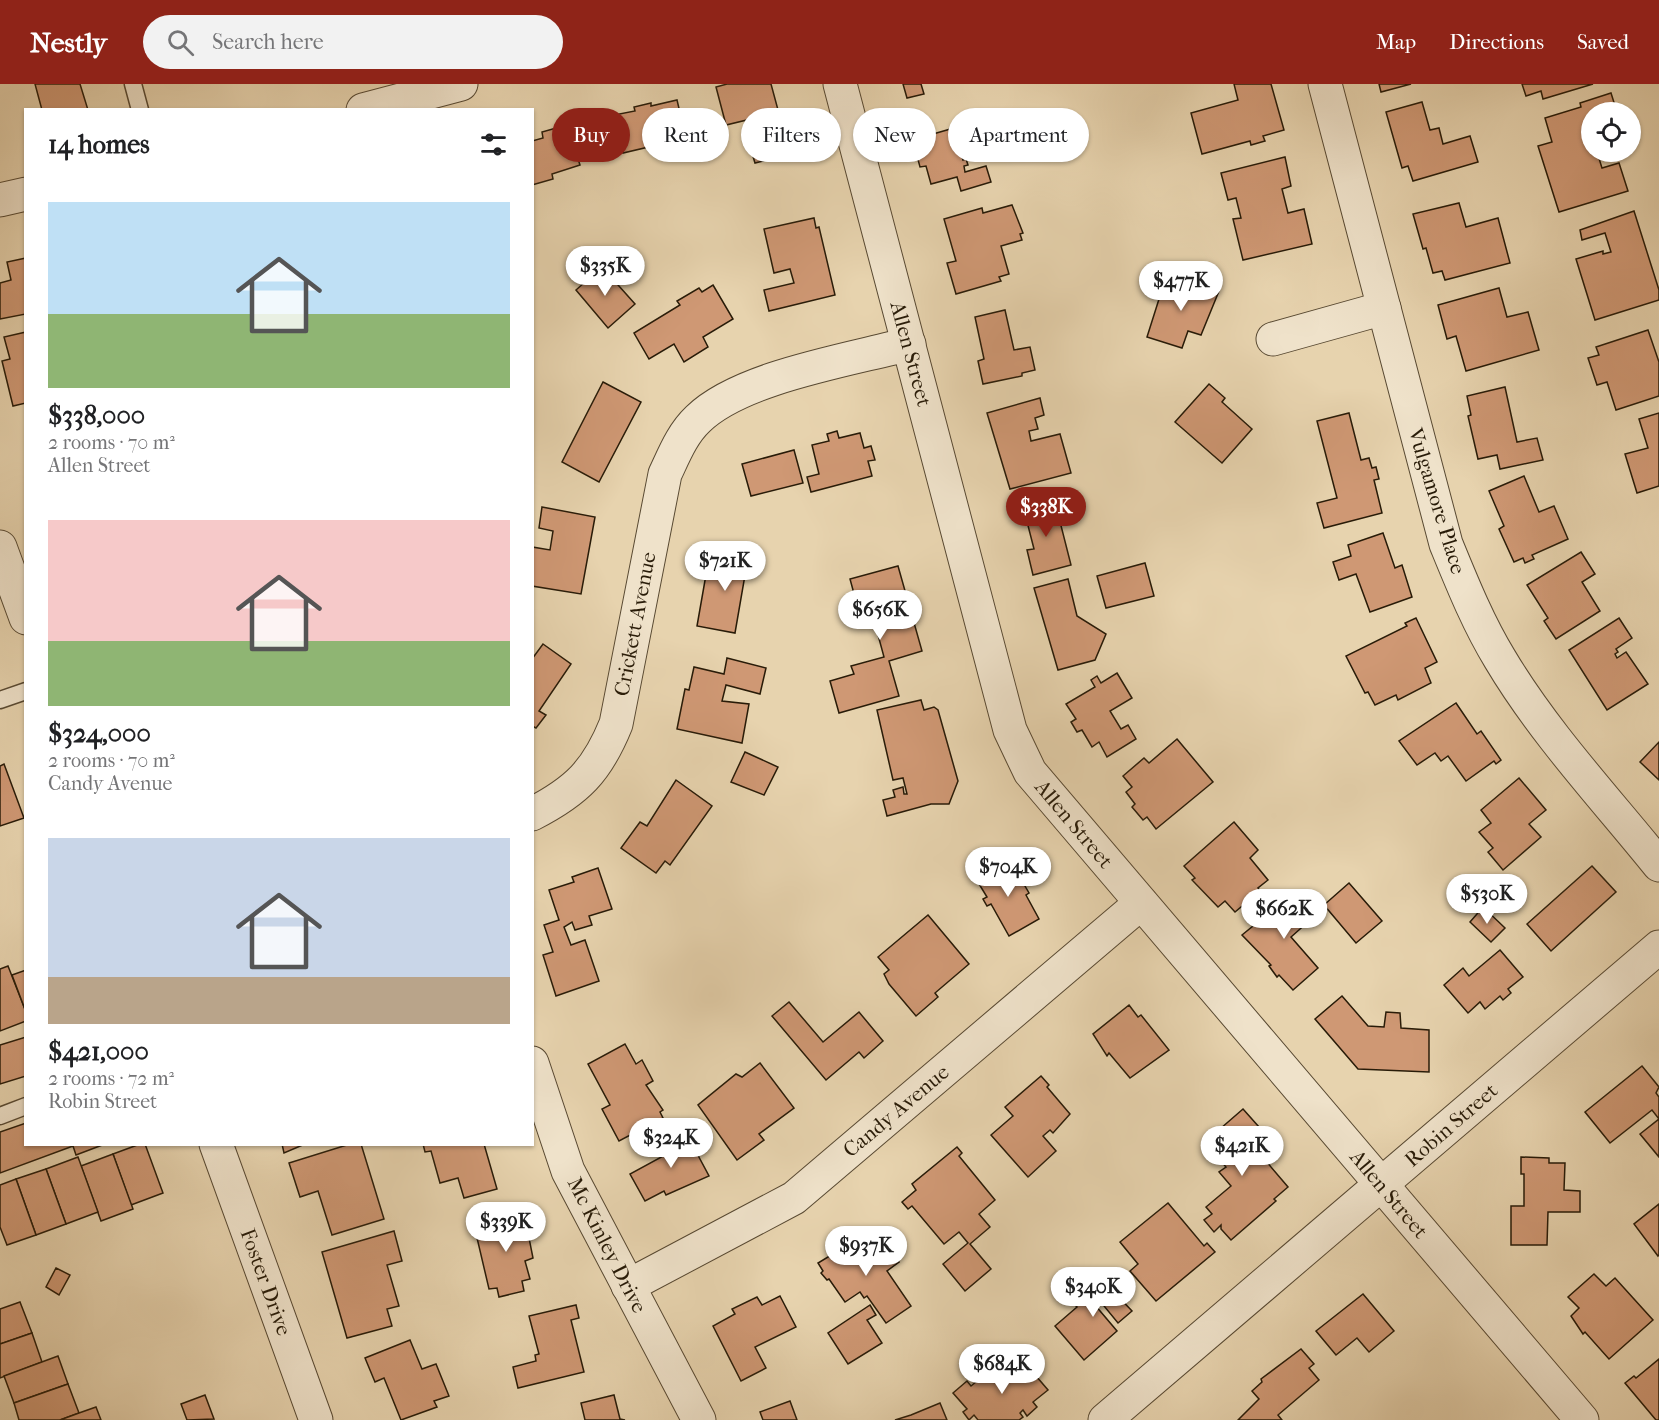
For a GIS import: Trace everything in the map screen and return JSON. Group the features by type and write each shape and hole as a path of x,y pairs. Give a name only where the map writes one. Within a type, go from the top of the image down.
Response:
{"street":[{"path":"371,108 461,84"},
{"name":"Allen Street","path":"840,84 1016,747 1030,772 1582,1420"},
{"name":"Vulgamore Place","path":"1325,84 1446,544 1470,603 1500,660 1536,712 1659,865"},
{"path":"0,200 24,194"},
{"path":"1273,339 1384,308"},
{"name":"Crickett Avenue","path":"534,813 563,798 586,778 604,752 616,724 665,474 677,446 697,420 723,399 752,385 909,344"},
{"path":"0,547 24,613"},
{"name":"Candy Avenue","path":"628,1286 794,1198 1141,903"},
{"name":"Robin Street","path":"1106,1420 1659,947"},
{"name":"Mc Kinley Drive","path":"534,1069 568,1171 699,1420"},
{"name":"Foster Drive","path":"217,1146 316,1420"}],"lane":[{"path":"133,84 139,108"},
{"path":"0,700 24,692"},
{"path":"0,1116 24,1107"}],"building":[{"path":"35,84 80,84 87,108 41,108"},
{"path":"727,84 771,84 777,108 741,108 741,121 729,124 729,108 722,108 716,87"},
{"path":"903,84 921,84 924,94 907,98"},
{"path":"1234,84 1271,84 1284,130 1263,136 1265,141 1251,145 1250,141 1202,154 1191,113 1238,100"},
{"path":"1379,84 1411,84 1381,92"},
{"path":"1522,84 1593,84 1543,99 1541,91 1526,96"},
{"path":"1611,93 1614,102 1583,102"},
{"path":"677,100 679,108 642,108 642,149 630,151 630,112 635,111 634,107 651,103 651,106"},
{"path":"1422,102 1430,130 1439,128 1443,144 1470,136 1478,162 1413,181 1408,166 1402,168 1386,112"},
{"path":"1581,107 1581,162 1600,162 1602,168 1619,163 1628,191 1559,212 1538,146 1552,142 1545,118"},
{"path":"552,129 552,162 579,162 580,165 552,174 553,179 534,184 534,140 543,138 542,132"},
{"path":"948,130 948,162 967,162 968,165 964,166 965,172 986,166 991,182 961,191 957,177 931,184 926,166 920,167 919,162 936,162 936,133"},
{"path":"1285,157 1291,186 1282,189 1288,213 1304,209 1312,244 1243,260 1233,219 1241,218 1236,198 1228,200 1221,173"},
{"path":"1459,203 1466,227 1498,218 1510,263 1445,280 1442,271 1433,273 1413,214"},
{"path":"1012,205 1023,233 1020,234 1022,240 1001,246 1009,274 999,277 1001,281 956,294 947,263 956,261 944,219 982,208 983,213"},
{"path":"1634,211 1659,290 1659,300 1595,320 1576,259 1603,251 1603,254 1611,252 1605,233 1582,240 1580,230"},
{"path":"814,218 816,228 819,227 835,295 769,311 764,290 794,283 790,269 774,273 764,229"},
{"path":"24,258 24,314 0,319 0,283 11,280 7,262"},
{"path":"602,267 635,304 608,328 576,290"},
{"path":"1166,277 1219,291 1201,335 1188,331 1182,348 1147,337"},
{"path":"713,285 733,319 703,337 708,347 684,362 674,344 649,359 634,333 680,305 677,301 699,288 702,292"},
{"path":"1499,288 1507,317 1528,312 1539,350 1466,371 1456,336 1447,339 1438,305"},
{"path":"1005,310 1014,350 1030,347 1035,370 1022,373 1022,376 983,384 978,361 984,359 975,317"},
{"path":"1648,330 1659,362 1659,396 1616,410 1607,382 1597,385 1588,358 1599,355 1596,347"},
{"path":"24,332 24,403 13,406 2,361 10,359 4,337"},
{"path":"603,382 641,402 599,482 562,462"},
{"path":"1209,384 1225,398 1222,402 1252,429 1222,463 1175,422"},
{"path":"1505,387 1517,442 1537,438 1543,460 1500,469 1497,455 1478,459 1468,416 1471,415 1467,396"},
{"path":"1040,398 1044,415 1035,418 1038,429 1029,431 1031,441 1060,434 1071,473 1010,489 987,413"},
{"path":"1349,413 1361,460 1369,458 1372,468 1376,467 1379,479 1374,480 1382,513 1324,528 1317,503 1337,498 1317,421"},
{"path":"1659,413 1659,486 1637,493 1625,454 1648,448 1639,419"},
{"path":"837,431 839,438 860,433 864,448 871,446 875,460 868,461 872,476 811,492 807,477 819,474 812,445 829,441 827,434"},
{"path":"794,450 803,483 751,496 742,464"},
{"path":"1524,476 1539,512 1554,506 1568,539 1532,555 1534,559 1525,563 1523,558 1514,562 1499,529 1504,526 1489,491"},
{"path":"1054,498 1071,565 1033,575 1027,550 1034,549 1023,506"},
{"path":"542,507 595,517 581,594 534,586 534,547 550,550 553,531 539,528"},
{"path":"1383,533 1395,568 1402,565 1412,597 1370,612 1356,574 1339,580 1333,562 1351,556 1348,545"},
{"path":"727,550 757,555 753,576 745,575 735,633 697,626 707,569 723,572"},
{"path":"1581,552 1595,574 1582,582 1600,611 1556,639 1544,621 1548,618 1527,585"},
{"path":"1145,563 1154,596 1106,608 1097,576"},
{"path":"898,566 922,651 889,661 899,696 839,713 830,681 854,674 851,666 884,657 868,598 856,601 850,579"},
{"path":"1068,579 1077,616 1106,634 1095,660 1058,670 1034,588"},
{"path":"1416,618 1437,662 1425,668 1431,683 1398,700 1396,695 1375,705 1368,692 1365,693 1346,656 1407,626 1405,623"},
{"path":"1619,618 1632,638 1616,649 1618,652 1615,654 1617,658 1626,652 1648,684 1607,710 1569,650"},
{"path":"543,644 571,664 539,711 546,715 536,728 534,727 534,656"},
{"path":"727,658 766,668 760,694 726,685 722,701 749,704 742,743 677,729 685,689 689,690 694,667 724,674"},
{"path":"1117,673 1132,698 1110,711 1121,729 1128,725 1136,739 1107,757 1099,742 1092,747 1082,730 1077,732 1071,722 1076,719 1066,704 1095,687 1091,680 1097,676 1101,683"},
{"path":"921,700 924,710 934,707 938,710 958,781 949,804 931,804 887,816 883,800 895,797 893,790 903,787 904,794 907,794 903,778 893,780 877,710"},
{"path":"1456,703 1477,734 1481,731 1501,760 1496,764 1494,761 1466,781 1448,756 1441,761 1435,753 1417,765 1399,741"},
{"path":"1177,739 1213,782 1156,829 1147,817 1143,820 1132,807 1135,804 1126,792 1132,787 1123,776 1144,758 1149,763"},
{"path":"1659,742 1659,780 1640,762"},
{"path":"745,752 778,767 764,795 731,782"},
{"path":"4,764 24,818 0,826 0,766"},
{"path":"1519,778 1546,810 1529,824 1541,837 1503,870 1488,852 1493,848 1479,832 1491,823 1481,810"},
{"path":"676,780 712,806 670,865 665,861 656,873 621,848 640,822 647,826"},
{"path":"1234,822 1258,850 1250,858 1268,880 1258,888 1260,891 1235,912 1225,901 1218,907 1192,880 1195,878 1184,866"},
{"path":"1010,860 1029,893 1026,895 1039,919 1009,936 991,904 987,906 983,899 987,897 976,879"},
{"path":"1592,866 1616,892 1551,951 1527,924"},
{"path":"598,868 612,909 589,916 592,925 575,930 572,922 564,927 571,945 585,940 599,981 556,996 543,955 553,952 544,925 559,920 549,890 574,882 572,877"},
{"path":"1349,883 1382,921 1356,943 1324,905"},
{"path":"1296,891 1317,914 1291,937 1318,968 1293,990 1279,975 1277,977 1269,966 1271,965 1242,935"},
{"path":"1483,907 1505,928 1491,942 1470,922"},
{"path":"928,915 969,964 935,993 938,997 916,1016 889,984 884,974 889,970 878,957"},
{"path":"1500,950 1523,977 1508,989 1511,993 1503,1000 1500,996 1485,1009 1480,1002 1468,1013 1444,985 1463,968 1469,976"},
{"path":"8,966 24,1007 24,1022 0,1031 0,969"},
{"path":"24,971 24,1007 12,975"},
{"path":"1342,996 1368,1026 1384,1027 1386,1012 1400,1013 1401,1028 1429,1030 1429,1072 1358,1069 1315,1019"},
{"path":"789,1002 823,1042 859,1012 883,1041 864,1058 859,1052 826,1080 772,1016"},
{"path":"1129,1005 1138,1017 1141,1015 1169,1050 1130,1078 1109,1053 1107,1056 1093,1034"},
{"path":"24,1038 24,1077 0,1084 0,1045"},
{"path":"625,1044 636,1064 642,1060 653,1081 646,1085 663,1110 660,1112 663,1118 619,1141 602,1109 610,1105 588,1064"},
{"path":"760,1063 794,1108 759,1134 764,1140 737,1160 698,1105 736,1074 742,1077"},
{"path":"1642,1066 1659,1087 1656,1093 1659,1097 1659,1119 1652,1110 1610,1143 1585,1112"},
{"path":"1041,1076 1049,1085 1047,1087 1070,1114 1053,1133 1050,1130 1043,1136 1056,1151 1028,1177 991,1135 1013,1116 1005,1107"},
{"path":"1243,1109 1267,1136 1254,1147 1288,1187 1274,1199 1276,1201 1231,1240 1221,1229 1221,1225 1214,1232 1204,1220 1212,1214 1206,1207 1231,1186 1219,1172 1226,1167 1205,1142"},
{"path":"1659,1119 1659,1157 1640,1134"},
{"path":"24,1124 24,1146 73,1146 0,1173 0,1132"},
{"path":"685,1131 709,1176 666,1195 664,1191 645,1201 630,1174 667,1154 661,1143"},
{"path":"73,1146 100,1146 76,1155"},
{"path":"135,1146 146,1146 163,1193 131,1205 113,1154"},
{"path":"282,1146 300,1146 284,1153"},
{"path":"344,1146 362,1146 384,1219 332,1235 318,1191 300,1197 289,1163"},
{"path":"424,1146 485,1146 497,1189 464,1198 458,1178 440,1183 431,1151 425,1152"},
{"path":"957,1147 962,1153 959,1156 995,1200 979,1214 990,1227 970,1244 991,1269 965,1291 943,1264 968,1243 959,1232 944,1244 912,1206 908,1209 902,1202 916,1190 912,1184"},
{"path":"113,1154 133,1209 101,1221 81,1166"},
{"path":"78,1157 98,1212 66,1224 46,1169"},
{"path":"1521,1157 1549,1158 1549,1163 1565,1163 1564,1190 1580,1191 1580,1212 1548,1212 1547,1245 1511,1245 1511,1206 1524,1206 1524,1174 1521,1174"},
{"path":"46,1169 66,1224 36,1235 16,1179"},
{"path":"16,1179 36,1235 7,1245 0,1227 0,1185"},
{"path":"1168,1203 1204,1246 1207,1243 1215,1252 1156,1301 1130,1271 1138,1264 1120,1242"},
{"path":"1659,1204 1659,1255 1658,1256 1634,1224"},
{"path":"524,1213 525,1220 530,1219 534,1231 528,1233 533,1258 525,1261 530,1279 522,1281 524,1291 499,1297 497,1288 489,1289 474,1225"},
{"path":"394,1231 402,1261 387,1265 399,1306 387,1309 392,1326 347,1338 322,1252"},
{"path":"861,1237 875,1252 886,1244 899,1262 887,1271 911,1306 886,1323 867,1296 864,1298 860,1292 845,1302 829,1279 827,1280 821,1273 823,1271 818,1263"},
{"path":"56,1268 70,1275 59,1295 46,1287"},
{"path":"1094,1271 1132,1311 1118,1323 1100,1301 1095,1305 1117,1331 1084,1360 1055,1326 1077,1307 1075,1305 1088,1298 1087,1296 1092,1292 1083,1280"},
{"path":"1594,1274 1606,1286 1615,1278 1653,1320 1609,1359 1585,1332 1583,1334 1571,1316 1579,1308 1568,1297"},
{"path":"1363,1294 1394,1331 1369,1352 1357,1338 1336,1355 1316,1331"},
{"path":"780,1296 796,1327 755,1347 766,1368 741,1381 713,1326 735,1314 732,1309 757,1297 762,1305"},
{"path":"20,1302 32,1333 0,1344 0,1309"},
{"path":"576,1305 579,1318 571,1320 584,1372 518,1388 513,1367 536,1361 535,1355 539,1354 529,1316"},
{"path":"870,1305 876,1315 867,1320 882,1343 848,1364 828,1333"},
{"path":"32,1333 42,1362 0,1378 0,1344"},
{"path":"410,1340 422,1369 436,1364 449,1396 434,1401 437,1407 401,1420 384,1378 375,1382 365,1358"},
{"path":"1301,1349 1314,1364 1309,1368 1319,1380 1278,1415 1282,1420 1238,1420 1259,1399 1252,1391 1262,1382 1261,1379"},
{"path":"58,1356 68,1384 14,1403 4,1376"},
{"path":"1659,1359 1659,1420 1656,1420 1625,1383 1634,1376 1636,1378"},
{"path":"1024,1362 1048,1390 1033,1402 1037,1407 1027,1416 1023,1410 1020,1413 1023,1417 1019,1420 978,1420 974,1415 969,1420 963,1412 967,1409 953,1393 967,1381 971,1386 988,1372 1000,1385 1008,1378 1002,1370 1010,1363 1016,1369"},
{"path":"68,1384 79,1413 60,1420 19,1420 14,1403"},
{"path":"205,1395 214,1419 187,1420 181,1404"},
{"path":"614,1395 620,1419 625,1420 585,1420 581,1403"},
{"path":"790,1401 797,1420 763,1420 760,1412"},
{"path":"940,1403 947,1420 895,1420 911,1415"},
{"path":"96,1407 101,1420 60,1420 79,1413"}]}
